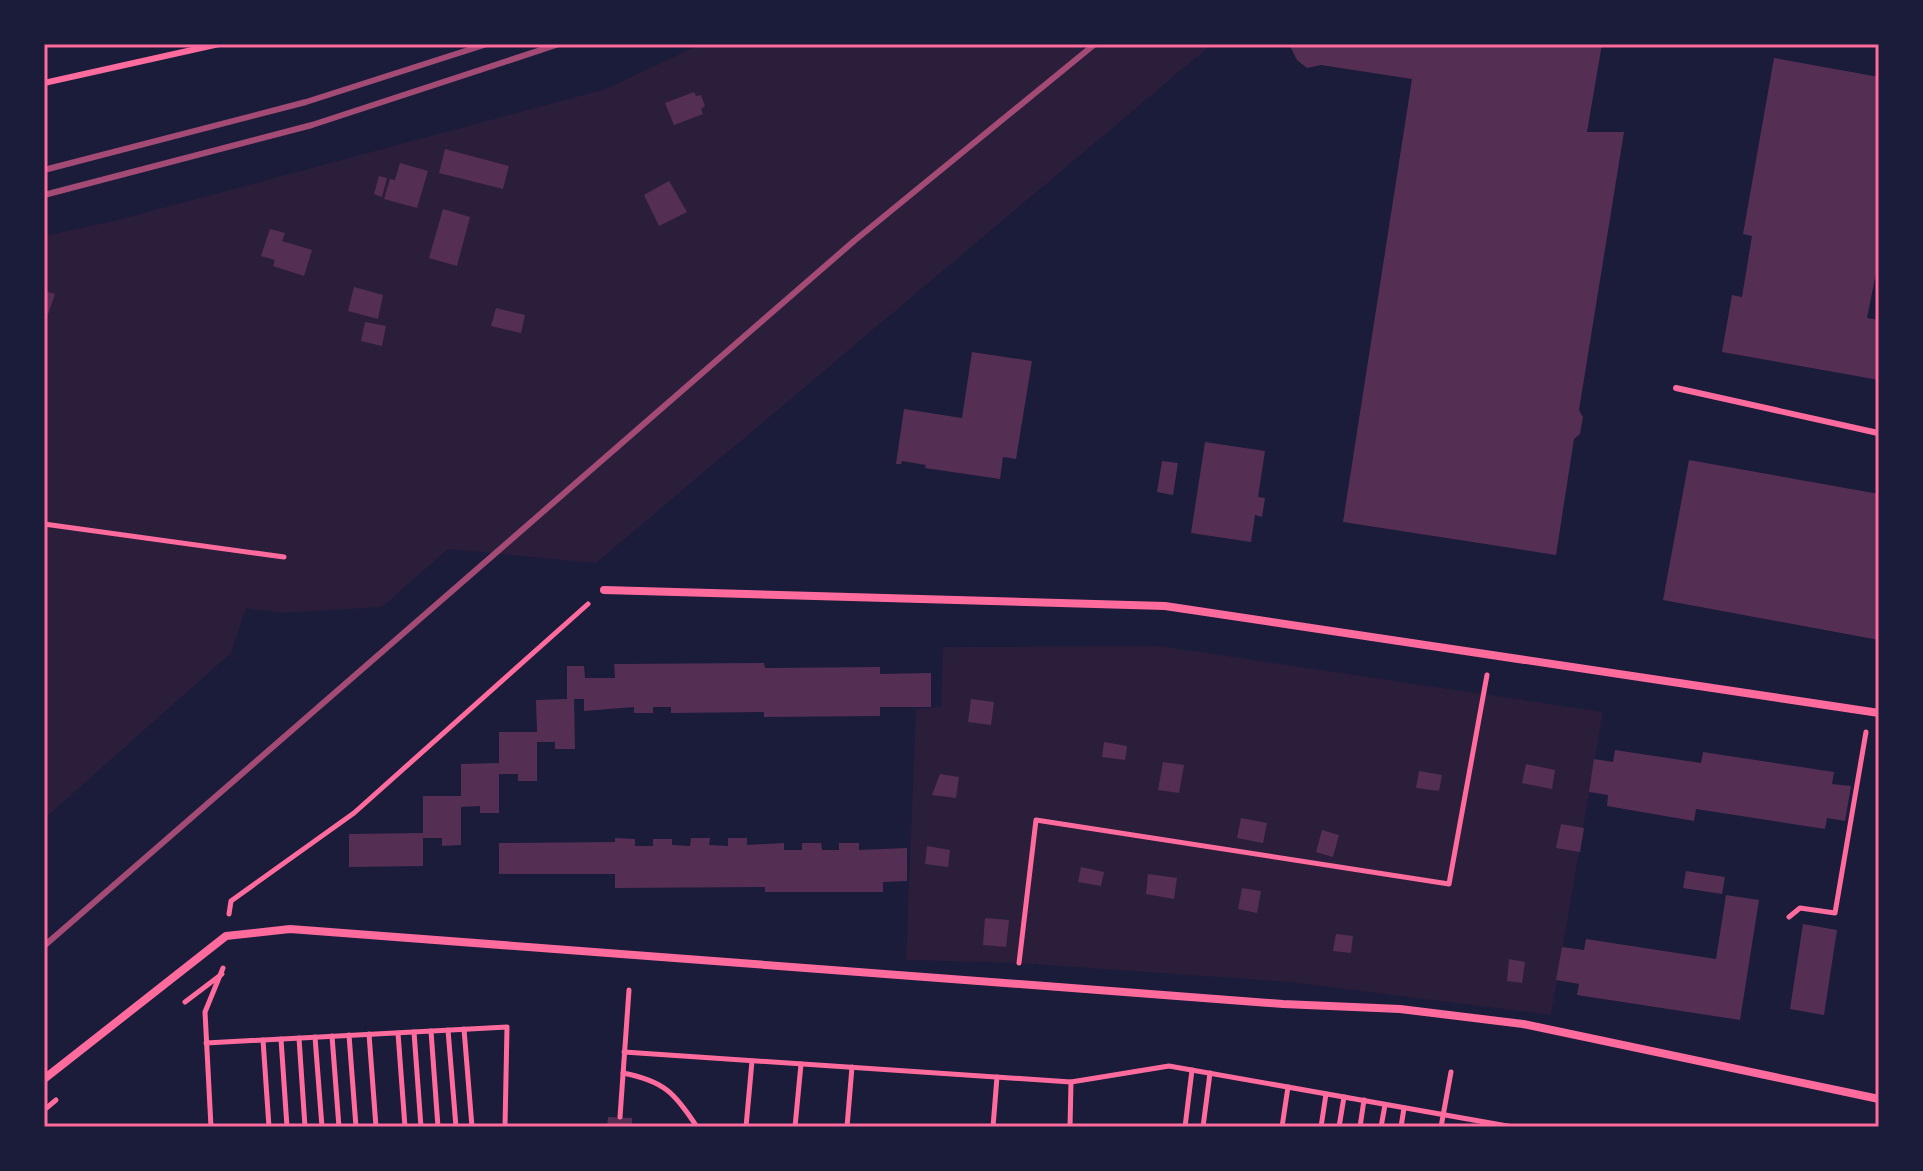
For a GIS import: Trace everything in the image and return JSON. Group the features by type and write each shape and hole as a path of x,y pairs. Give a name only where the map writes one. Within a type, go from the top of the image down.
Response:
{"street":[{"path":"604,590 1165,606 1874,712"},
{"path":"44,1079 226,936 290,929 1016,984 1400,1009 1523,1024 1879,1099"}],"lane":[{"path":"44,83 219,44"},
{"path":"1676,388 1878,433"}],"path":[{"path":"44,524 284,557"},
{"path":"226,936 231,901 354,813 604,590"},
{"path":"1016,984 1036,820 1449,884 1490,654"},
{"path":"1789,917 1800,908 1835,913 1874,712"},
{"path":"211,1127 205,1012 223,974"},
{"path":"620,1117 629,990"},
{"path":"206,1043 507,1027 505,1127"},
{"path":"464,1029 472,1127"},
{"path":"448,1030 456,1127"},
{"path":"431,1031 438,1127"},
{"path":"414,1032 421,1127"},
{"path":"398,1033 405,1127"},
{"path":"369,1034 376,1127"},
{"path":"349,1035 356,1127"},
{"path":"332,1036 339,1127"},
{"path":"315,1037 322,1127"},
{"path":"299,1038 305,1127"},
{"path":"281,1039 287,1127"},
{"path":"263,1040 269,1127"},
{"path":"624,1052 1071,1082 1169,1066 1513,1127"},
{"path":"746,1127 752,1061"},
{"path":"795,1127 801,1064"},
{"path":"847,1127 852,1067"},
{"path":"1185,1127 1192,1070"},
{"path":"1441,1127 1451,1072"},
{"path":"623,1073 653,1079 679,1099 697,1127"},
{"path":"1203,1127 1210,1073"},
{"path":"993,1127 997,1077"},
{"path":"1070,1127 1071,1082"},
{"path":"1282,1127 1288,1087"},
{"path":"1321,1127 1326,1094"},
{"path":"1339,1127 1344,1097"},
{"path":"1360,1127 1364,1100"},
{"path":"1381,1127 1385,1105"},
{"path":"1401,1127 1404,1108"}],"shaded area":[{"path":"701,44 1212,44 596,563 448,549 382,607 281,613 246,608 231,653 44,819 44,236 114,221 606,89"},
{"path":"1159,646 1603,712 1551,1015 1290,982 1019,963 906,960 916,709 941,707 943,647"}],"building":[{"path":"1289,44 1602,44 1587,132 1624,132 1579,410 1583,417 1580,434 1574,439 1556,555 1343,522 1412,79 1321,65 1307,68 1297,60"},
{"path":"1774,58 1879,77 1879,258 1867,318 1879,320 1879,380 1722,352 1732,295 1742,297 1752,236 1743,234"},
{"path":"694,92 696,96 701,95 705,106 701,109 703,114 674,125 665,103"},
{"path":"445,149 509,166 503,189 439,173"},
{"path":"400,163 428,171 417,208 384,199 390,179 395,180"},
{"path":"379,176 387,178 382,197 374,194"},
{"path":"669,181 687,212 659,226 644,195"},
{"path":"443,209 470,217 457,266 429,258"},
{"path":"270,229 285,233 282,241 312,250 304,276 273,266 275,260 261,256"},
{"path":"354,287 383,295 378,319 348,311"},
{"path":"44,291 55,294 48,314 44,313"},
{"path":"496,308 525,315 521,333 491,326"},
{"path":"365,322 386,326 382,346 361,341"},
{"path":"972,352 1032,361 1016,459 1003,457 1000,479 925,468 926,465 902,461 896,464 904,409 962,418"},
{"path":"1205,442 1265,451 1258,497 1265,498 1262,517 1255,515 1251,542 1191,533"},
{"path":"1689,460 1879,494 1879,640 1663,600"},
{"path":"1162,461 1178,463 1173,495 1157,492"},
{"path":"764,663 765,668 880,667 880,674 931,673 931,707 880,707 880,716 764,717 764,712 671,713 671,707 653,707 653,713 634,713 634,707 584,711 584,699 574,699 575,749 555,749 555,742 537,742 537,781 518,781 518,774 499,774 499,813 480,813 480,806 461,807 461,845 442,846 442,838 423,838 423,866 349,867 349,834 423,833 423,796 461,796 461,764 499,763 499,732 537,732 536,700 567,699 567,666 584,666 585,678 615,678 614,664"},
{"path":"971,699 994,702 991,725 968,722"},
{"path":"1104,742 1127,746 1125,760 1102,757"},
{"path":"1615,750 1701,763 1703,752 1834,772 1832,784 1851,786 1845,821 1827,818 1825,829 1696,809 1694,821 1607,806 1608,795 1589,792 1594,759 1613,762"},
{"path":"1163,762 1184,765 1179,793 1158,790"},
{"path":"1526,764 1555,770 1552,789 1522,783"},
{"path":"1419,771 1442,775 1439,791 1416,788"},
{"path":"940,774 959,777 956,798 932,795"},
{"path":"1241,818 1267,823 1263,843 1237,838"},
{"path":"1561,824 1584,828 1580,852 1556,848"},
{"path":"1322,830 1339,835 1333,857 1316,852"},
{"path":"615,838 635,839 635,846 653,846 653,839 672,839 672,845 690,846 691,838 710,838 709,845 728,846 728,838 747,838 747,845 784,843 784,850 802,850 802,843 821,843 822,850 839,850 839,843 859,843 859,850 907,848 907,881 883,882 883,892 765,892 765,887 615,888 615,874 499,874 499,843 615,842"},
{"path":"927,846 950,850 948,867 925,864"},
{"path":"1081,867 1104,872 1101,886 1078,882"},
{"path":"1686,871 1725,877 1722,894 1683,888"},
{"path":"1148,874 1177,878 1174,899 1146,894"},
{"path":"1242,888 1261,891 1257,913 1238,909"},
{"path":"1726,895 1759,900 1740,1020 1577,995 1579,984 1556,980 1562,947 1584,950 1586,939 1716,959"},
{"path":"985,918 1009,920 1006,947 983,945"},
{"path":"1803,924 1837,930 1824,1015 1790,1009"},
{"path":"1336,934 1353,936 1351,953 1333,951"},
{"path":"1509,959 1525,962 1522,983 1507,981"},
{"path":"608,1117 632,1118 632,1127 607,1127"}],"railway":[{"path":"44,170 306,102 487,44"},
{"path":"44,195 312,125 559,44"},
{"path":"44,946 854,241 1095,44"}]}
